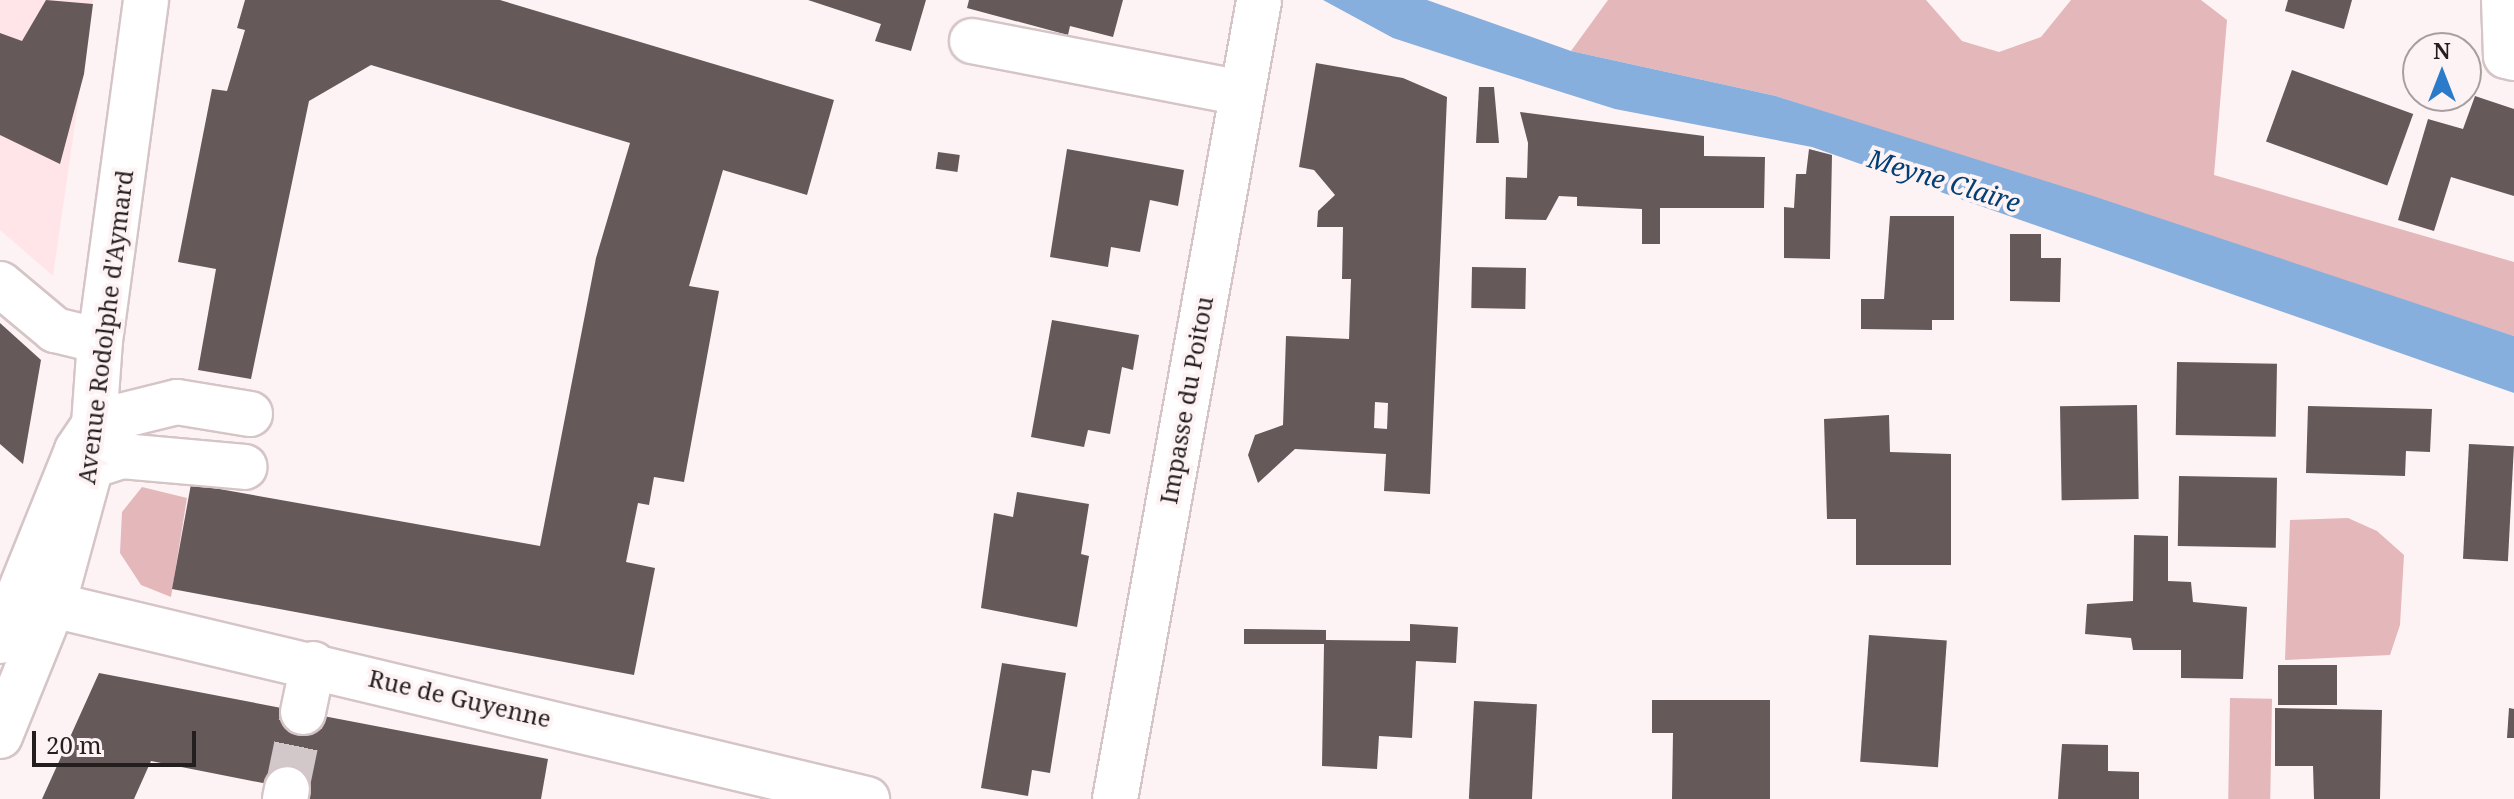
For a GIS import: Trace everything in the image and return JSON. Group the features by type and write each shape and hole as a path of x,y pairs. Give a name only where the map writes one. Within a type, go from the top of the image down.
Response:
{"street":[{"name":"Avenue Rodolphe d'Aymard","path":"0,736 9,651 53,605 91,466 100,341 146,0"},
{"path":"2504,0 2506,56 2514,58"},
{"name":"Impasse du Poitou","path":"1115,799 1259,1"},
{"path":"972,41 1242,93"},
{"path":"0,284 55,330 100,341"},
{"path":"9,651 57,500 96,422 177,402 250,414"},
{"path":"57,500 91,466 141,455 245,467"},
{"name":"Rue de Guyenne","path":"53,605 189,641 313,664 867,799"},
{"path":"303,712 313,664"}],"shaded area":[{"path":"0,0 93,0 53,276 0,230"},
{"path":"1608,0 1926,0 1962,41 1999,52 2041,37 2071,0 2201,0 2227,20 2214,175 2514,262 2514,336 1776,96 1571,51"},
{"path":"142,487 187,498 171,597 141,585 120,553 122,512"},
{"path":"2348,518 2377,531 2404,555 2400,625 2390,655 2285,660 2290,520"},
{"path":"2230,698 2272,699 2270,799 2228,799"}],"water":[{"name":"Meyne Claire","path":"1323,0 1427,0 1571,51 1776,96 2093,196 2514,336 2514,393 1812,147 1615,109 1393,38"}],"building":[{"path":"46,0 93,4 84,74 60,164 0,135 0,33 22,41"},
{"path":"245,0 500,0 834,100 807,195 723,170 689,286 719,291 684,482 654,477 649,505 638,503 626,562 655,568 634,675 172,589 191,484 540,546 596,258 630,143 371,65 309,101 251,379 198,370 216,269 178,262 212,89 227,91 245,30 237,28"},
{"path":"808,0 926,0 911,51 875,41 881,24"},
{"path":"969,0 1123,0 1113,37 1070,26 1068,35 967,8"},
{"path":"2288,0 2352,0 2344,29 2285,11"},
{"path":"1316,63 1403,78 1447,97 1430,494 1384,491 1386,454 1295,449 1258,483 1248,455 1255,435 1283,425 1286,336 1349,339 1351,279 1342,279 1343,227 1317,227 1318,211 1335,195 1314,170 1299,167","holes":["1375,402 1388,403 1387,429 1374,428"]},
{"path":"2292,70 2413,114 2387,186 2266,141"},
{"path":"1479,87 1494,87 1499,143 1476,143"},
{"path":"2482,98 2514,109 2514,196 2451,177 2434,231 2398,220 2428,119 2463,129 2469,112 2482,112"},
{"path":"1520,112 1704,136 1704,156 1765,157 1764,208 1660,208 1660,244 1642,244 1642,209 1577,206 1577,197 1559,196 1546,220 1505,219 1506,177 1527,178 1528,143"},
{"path":"1067,149 1184,170 1178,206 1150,200 1140,252 1111,247 1108,267 1050,257"},
{"path":"1809,149 1832,155 1830,259 1784,258 1784,207 1794,208 1796,174 1806,174"},
{"path":"938,152 960,155 957,172 936,169"},
{"path":"1890,216 1954,216 1954,320 1932,320 1932,330 1861,329 1861,299 1884,299"},
{"path":"2010,234 2041,234 2041,258 2061,258 2060,302 2010,301"},
{"path":"1472,267 1526,268 1525,309 1471,308"},
{"path":"1052,320 1139,335 1133,370 1122,367 1110,434 1088,430 1084,447 1031,437"},
{"path":"0,323 41,360 23,464 0,444"},
{"path":"2177,362 2277,364 2276,437 2176,435"},
{"path":"2137,405 2139,499 2062,500 2060,406"},
{"path":"2308,406 2432,409 2430,452 2406,451 2405,476 2306,473"},
{"path":"1889,415 1890,452 1951,454 1951,565 1856,565 1856,519 1827,519 1824,419"},
{"path":"2469,444 2514,446 2508,561 2463,559"},
{"path":"2179,476 2277,478 2276,548 2178,546"},
{"path":"1017,492 1089,504 1081,554 1089,556 1077,627 981,608 994,513 1013,517"},
{"path":"2134,535 2168,536 2168,581 2191,582 2193,602 2247,607 2243,679 2181,678 2181,650 2133,650 2131,638 2085,634 2087,604 2133,601"},
{"path":"1410,624 1458,627 1456,663 1416,661 1412,738 1379,736 1377,769 1322,766 1324,644 1244,644 1244,629 1326,630 1326,640 1410,641"},
{"path":"1869,635 1947,640 1938,767 1860,762"},
{"path":"1002,663 1066,673 1050,773 1032,770 1028,796 981,788"},
{"path":"2278,665 2337,665 2337,705 2278,705"},
{"path":"99,673 548,759 541,799 306,799 308,792 151,761 134,799 42,799"},
{"path":"1652,700 1770,700 1770,799 1672,799 1673,733 1652,733"},
{"path":"1474,701 1537,704 1532,799 1469,799"},
{"path":"2275,708 2382,710 2380,799 2314,799 2313,766 2275,766"},
{"path":"2509,708 2514,709 2514,738 2507,738"},
{"path":"2062,744 2108,745 2108,771 2139,772 2139,799 2058,799"}],"tunnel":[{"path":"287,789 303,712"}]}
